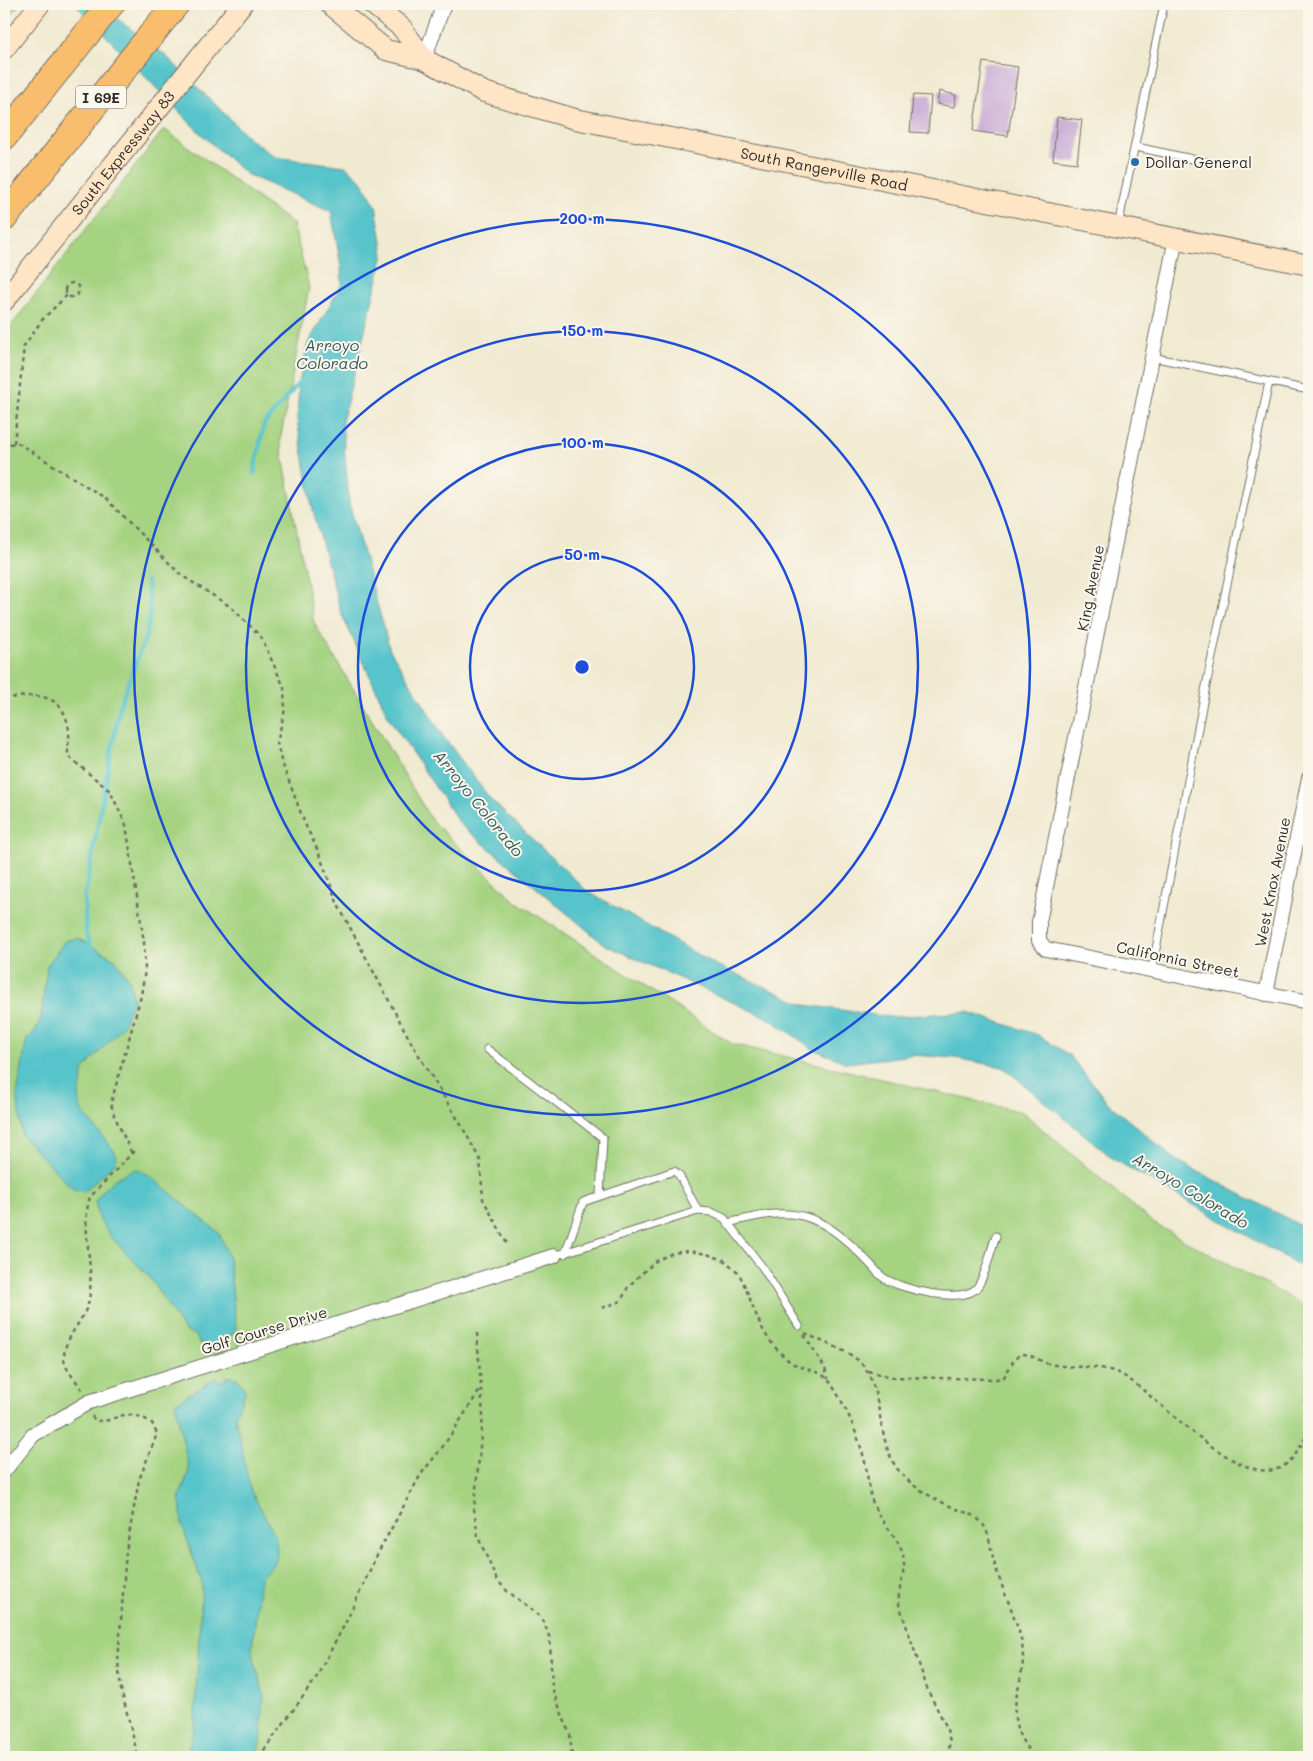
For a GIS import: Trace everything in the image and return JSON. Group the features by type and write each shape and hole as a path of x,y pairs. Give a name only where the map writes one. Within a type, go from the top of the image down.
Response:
{"highway":[{"path":"4,137 111,4"},
{"name":"I 69E","path":"4,218 176,4"}],"main road":[{"path":"4,49 40,4"},
{"path":"330,4 386,50 424,59"},
{"name":"South Rangerville Road","path":"375,5 402,28 424,59 484,92 575,119 1309,265"},
{"name":"South Expressway 83","path":"4,302 104,174 239,7"}],"street":[{"path":"424,59 444,4"},
{"name":"King Avenue","path":"1042,944 1038,932 1176,238"},
{"name":"West Knox Avenue","path":"1266,994 1309,778"},
{"name":"California Street","path":"1042,944 1046,948 1309,1002"},
{"name":"Golf Course Drive","path":"4,1471 33,1435 87,1403 560,1255"}],"lane":[{"path":"1118,227 1136,148 1164,4"},
{"path":"1136,148 1211,163"},
{"path":"1152,357 1309,390"},
{"path":"1152,970 1206,686 1269,382"},
{"path":"487,1049 603,1138 600,1196"},
{"path":"560,1255 583,1202 674,1171 679,1175 698,1211"},
{"path":"560,1255 698,1211 711,1212 728,1223 763,1268 799,1326"},
{"path":"728,1223 755,1216 778,1214 812,1219 829,1227 884,1278 933,1294 956,1296 970,1294 978,1287 996,1236"}],"path":[{"path":"14,443 26,340 67,295 66,286 72,284 76,286 78,292 76,296 67,295"},
{"path":"4,450 14,443 18,443 105,498 181,575 231,607 261,637 284,687 285,709 277,743 281,760 305,824 318,851 338,905 412,1044 464,1128 480,1160 483,1199 507,1244"},
{"path":"4,699 40,695 56,704 67,722 69,757 110,791 126,824 146,958 141,996 111,1103 114,1115 132,1154"},
{"path":"135,1150 90,1197 87,1206 91,1266 89,1301 68,1343 64,1358 69,1372 81,1389 94,1420 99,1422 126,1414 137,1415 152,1423 157,1434 140,1480 126,1552 118,1662 121,1689 138,1757"},
{"path":"602,1308 620,1301 634,1281 665,1256 688,1250 717,1256 732,1265 738,1272 761,1330 776,1349 799,1367 818,1372 828,1379"},
{"path":"948,1757 950,1741 946,1726 925,1684 899,1604 898,1590 904,1570 900,1546 876,1511 854,1424 828,1379 825,1368 802,1331 852,1356 867,1371 871,1380 887,1451 897,1468 920,1490 955,1509 974,1516 986,1529 998,1579 1021,1638 1023,1661 1014,1717 1021,1741 1034,1757"},
{"path":"477,1332 483,1416 474,1510 478,1537 497,1580 507,1591 538,1614 546,1626 550,1639 552,1688 570,1735 572,1757"},
{"path":"867,1371 891,1377 997,1379 1004,1377 1016,1358 1022,1354 1027,1354 1049,1364 1105,1368 1131,1380 1228,1458 1253,1470 1266,1472 1281,1468 1292,1458 1309,1432"},
{"path":"259,1757 315,1680 346,1622 374,1561 421,1474 444,1445 480,1390"}],"green space":[{"path":"4,4 19,4 4,24"},
{"path":"164,129 293,224 309,287 280,441 314,623 432,821 514,900 732,1044 1022,1112 1153,1223 1309,1308 1309,1757 4,1757 4,335"}],"water":[{"name":"Arroyo Colorado","path":"75,4 103,4 111,14 164,54 250,139 275,157 345,166 362,181 376,206 384,254 342,422 349,503 390,650 443,736 491,800 587,891 714,964 805,1005 890,1017 967,1012 1038,1035 1070,1056 1109,1104 1176,1160 1309,1230 1309,1271 1115,1160 1003,1067 955,1058 912,1055 847,1063 813,1049 770,1019 605,945 461,825 390,720 341,613 313,510 297,420 299,383 308,343 342,284 341,266 331,211 246,174 200,133"},
{"path":"77,938 115,959 130,981 133,1001 122,1027 84,1069 79,1095 81,1110 115,1152 116,1162 84,1192 73,1189 22,1136 17,1094 27,1039 36,1030 41,1018 47,966 65,941"},
{"path":"136,1169 149,1175 219,1233 229,1258 236,1329 226,1342 210,1345 199,1343 196,1335 184,1331 151,1279 111,1237 99,1218 95,1202 103,1190 112,1181"},
{"path":"226,1376 238,1379 244,1388 245,1393 235,1416 250,1489 276,1537 277,1555 273,1564 260,1578 252,1650 264,1696 261,1744 253,1757 191,1757 188,1749 194,1730 202,1583 182,1525 180,1496 189,1470 175,1403 218,1377 219,1382 227,1379"}],"building":[{"path":"983,62 1018,67 1008,136 973,131"},
{"path":"939,91 956,95 954,107 937,104"},
{"path":"913,95 931,96 928,133 910,132"},
{"path":"1057,117 1082,120 1077,163 1053,160"}],"waterway":[{"path":"254,473 264,424 299,383 303,381"},
{"path":"92,950 86,934 84,899 120,705 146,636 150,613 147,581"}],"place":[{"name":"Dollar General","path":"1135,162"}]}
